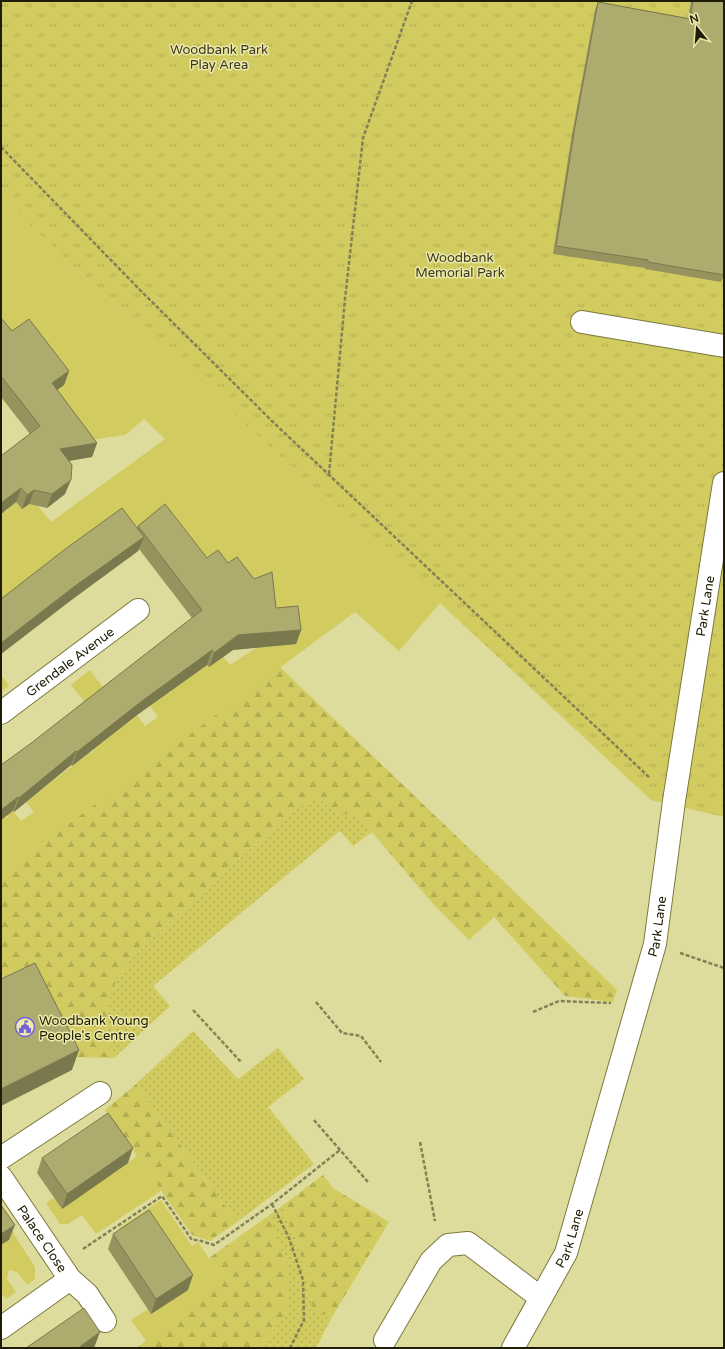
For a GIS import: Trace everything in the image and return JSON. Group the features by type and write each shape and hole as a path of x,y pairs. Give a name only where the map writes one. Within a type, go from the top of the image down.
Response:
{"street":[{"path":"582,322 724,346"},
{"name":"Park Lane","path":"513,1348 566,1253 639,1004 655,944 673,807 724,483"},
{"name":"Grendale Avenue","path":"1,713 138,610"},
{"path":"1,1158 100,1093"},
{"name":"Palace Close","path":"1,1177 70,1279 87,1294 105,1321"},
{"path":"385,1340 431,1261 448,1245 468,1243 540,1298"},
{"name":"Palace Close","path":"1,1328 70,1279"}],"path":[{"path":"329,475 345,299 363,138 412,1"},
{"path":"1,147 140,290 273,422 673,807"},
{"path":"655,944 724,968"},
{"path":"533,1012 560,1001 639,1004"},
{"path":"316,1002 342,1033 361,1036 381,1062"},
{"path":"193,1010 241,1062"},
{"path":"314,1120 368,1182"},
{"path":"420,1142 435,1222 468,1243"},
{"path":"81,1250 162,1196 192,1240 198,1240 214,1245 272,1204 340,1150"},
{"path":"272,1204 289,1238 303,1280 304,1320 290,1348"}],"green space":[{"name":"Woodbank Memorial Park","path":"1,1 724,1 724,817 651,800 1,198"},
{"path":"1,198 117,307 440,603 399,651 355,612 1,874 1,820 4,817 8,818 7,815 13,811 21,821 34,812 26,802 90,752 93,753 93,750 137,715 145,726 158,717 150,706 167,693 171,693 171,690 206,663 209,667 223,657 230,665 256,648 296,644 239,597 180,544 134,548 132,557 1,609 1,511 2,510 5,512 8,510 6,507 15,500 34,501 51,522 165,439 144,419 125,435 69,443 47,397 64,384 56,374 1,338"},
{"path":"280,667 617,990 613,1002 565,996 494,917 469,940 434,905 358,816 336,813 323,802 313,799 299,807 211,883 129,961 110,992 106,1033 114,1058 65,1057 11,991 1,973 1,874"},
{"path":"90,670 108,694 90,708 71,685"},
{"path":"1,675 9,686 1,691"},
{"path":"313,798 323,802 336,813 358,816 372,832 353,846 340,831 153,986 170,1006 114,1058 106,1033 110,992 129,961 211,883 299,807"},
{"path":"193,1031 238,1079 278,1048 304,1079 268,1107 314,1164 237,1222 136,1084"},
{"path":"136,1084 237,1222 210,1241 192,1235 105,1110"},
{"path":"137,1156 161,1191 96,1234 82,1215 68,1224 60,1224 46,1203 54,1198 62,1209"},
{"path":"323,1175 333,1188 389,1222 332,1317 312,1310 307,1276 295,1237 282,1206"},
{"path":"161,1200 192,1246 198,1242 222,1278 146,1341 131,1320 148,1309 151,1314 188,1290 125,1237 119,1228"},
{"path":"282,1206 295,1237 307,1276 312,1309 332,1317 316,1348 258,1348 266,1342 289,1269 268,1216"},
{"path":"268,1216 289,1269 288,1310 266,1342 258,1348 137,1348 222,1278 209,1258"},
{"path":"12,1231 35,1267 35,1279 27,1285 17,1272 9,1270 7,1279 16,1292 6,1299 1,1293 1,1245 9,1240"}],"building":[{"path":"693,1 724,1 724,275 648,262 648,260 556,246 575,126 598,2 690,19"},
{"path":"1,318 12,331 29,319 69,371 52,383 97,443 60,449 72,465 71,480 52,494 34,490 27,495 21,488 1,503 1,456 40,426 1,376"},
{"path":"165,504 207,558 218,550 228,563 237,557 254,579 272,572 276,608 298,606 301,630 238,635 214,653 212,650 142,701 77,752 76,751 19,798 18,797 1,810 1,765 202,610 138,526"},
{"path":"122,508 144,537 75,586 1,643 1,599 64,550"},
{"name":"Woodbank Young People's Centre","path":"35,963 79,1050 1,1089 1,979"},
{"path":"108,1113 133,1148 67,1194 42,1158"},
{"path":"1,1205 15,1225 1,1234"},
{"path":"149,1210 193,1275 156,1299 113,1234"},
{"path":"84,1308 100,1332 78,1348 26,1348"}],"place":[{"name":"Woodbank Young People's Centre","path":"25,1027"}],"park label":[{"name":"Woodbank Park Play Area","path":"219,56"}]}
